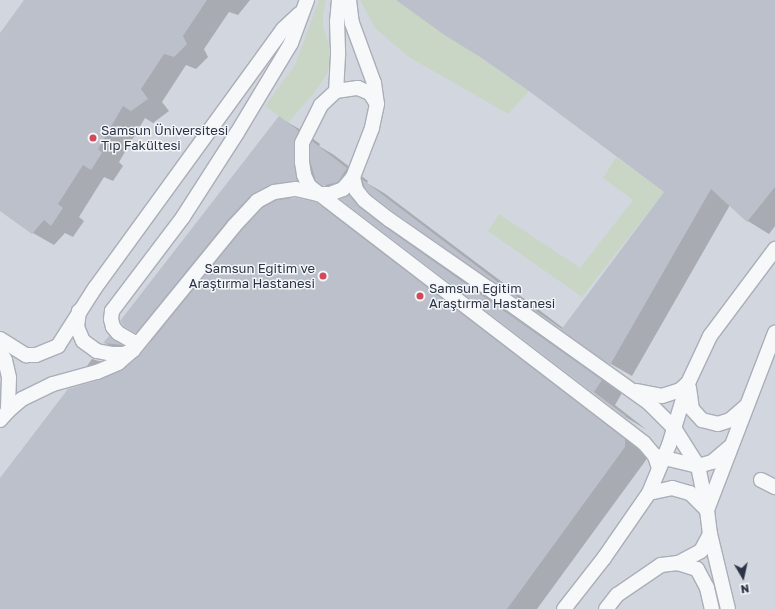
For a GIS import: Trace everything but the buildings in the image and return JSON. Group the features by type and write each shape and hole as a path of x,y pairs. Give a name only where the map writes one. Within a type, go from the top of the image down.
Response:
{"lane":[{"path":"336,91 338,55 337,21 339,0"},
{"path":"4,415 22,399 53,384 97,372 118,363 133,350 234,226 257,201 274,192 296,189 318,194 330,194 343,189 353,177 372,128 377,104 374,83 352,23 349,0"},
{"path":"0,339 26,355 36,355 58,346 79,311 283,29 305,5"},
{"path":"133,350 134,345 132,341 118,333 113,327 111,319 112,311 183,217 291,42 305,5"},
{"path":"377,104 370,93 358,88 336,91 321,105 302,143 304,175 309,186 644,443 659,461 698,466 712,462 724,453 733,443"},
{"path":"353,177 356,190 364,200 390,220 649,403 674,428 698,466 707,510 710,534 728,609"},
{"path":"564,609 604,558 649,493 659,461 674,428 688,383 710,336 775,249"},
{"path":"79,311 77,327 83,341 97,351 113,354 124,354 133,350"},
{"path":"707,510 775,333"},
{"path":"0,352 5,360 9,378 4,415"},
{"path":"629,389 662,396 680,390 688,383"},
{"path":"688,383 692,409 702,420 718,424 730,420 747,404"},
{"path":"761,480 775,487"},
{"path":"649,493 672,488 684,491 690,493 707,510"},
{"path":"606,609 617,595 661,565 678,563 700,551 710,534"},
{"path":"678,563 697,569 707,588 712,609"}],"shaded area":[{"name":"Samsun Eğitim Araştırma Hastanesi","path":"0,0 775,0 775,609 0,609"}],"green space":[{"path":"319,0 326,0 323,14 323,26 329,46 330,62 328,72 314,93 288,123 265,106 295,65"},
{"path":"360,0 396,0 529,91 508,114 409,57 375,28"},
{"path":"616,157 664,192 582,297 488,231 499,214 580,268 633,200 603,178"}],"place":[{"name":"Samsun Üniversitesi Tıp Fakültesi","path":"93,138"},
{"name":"Samsun Eğitim ve Araştırma Hastanesi","path":"323,276"},
{"name":"Samsun Eğitim Araştırma Hastanesi","path":"420,296"}]}
